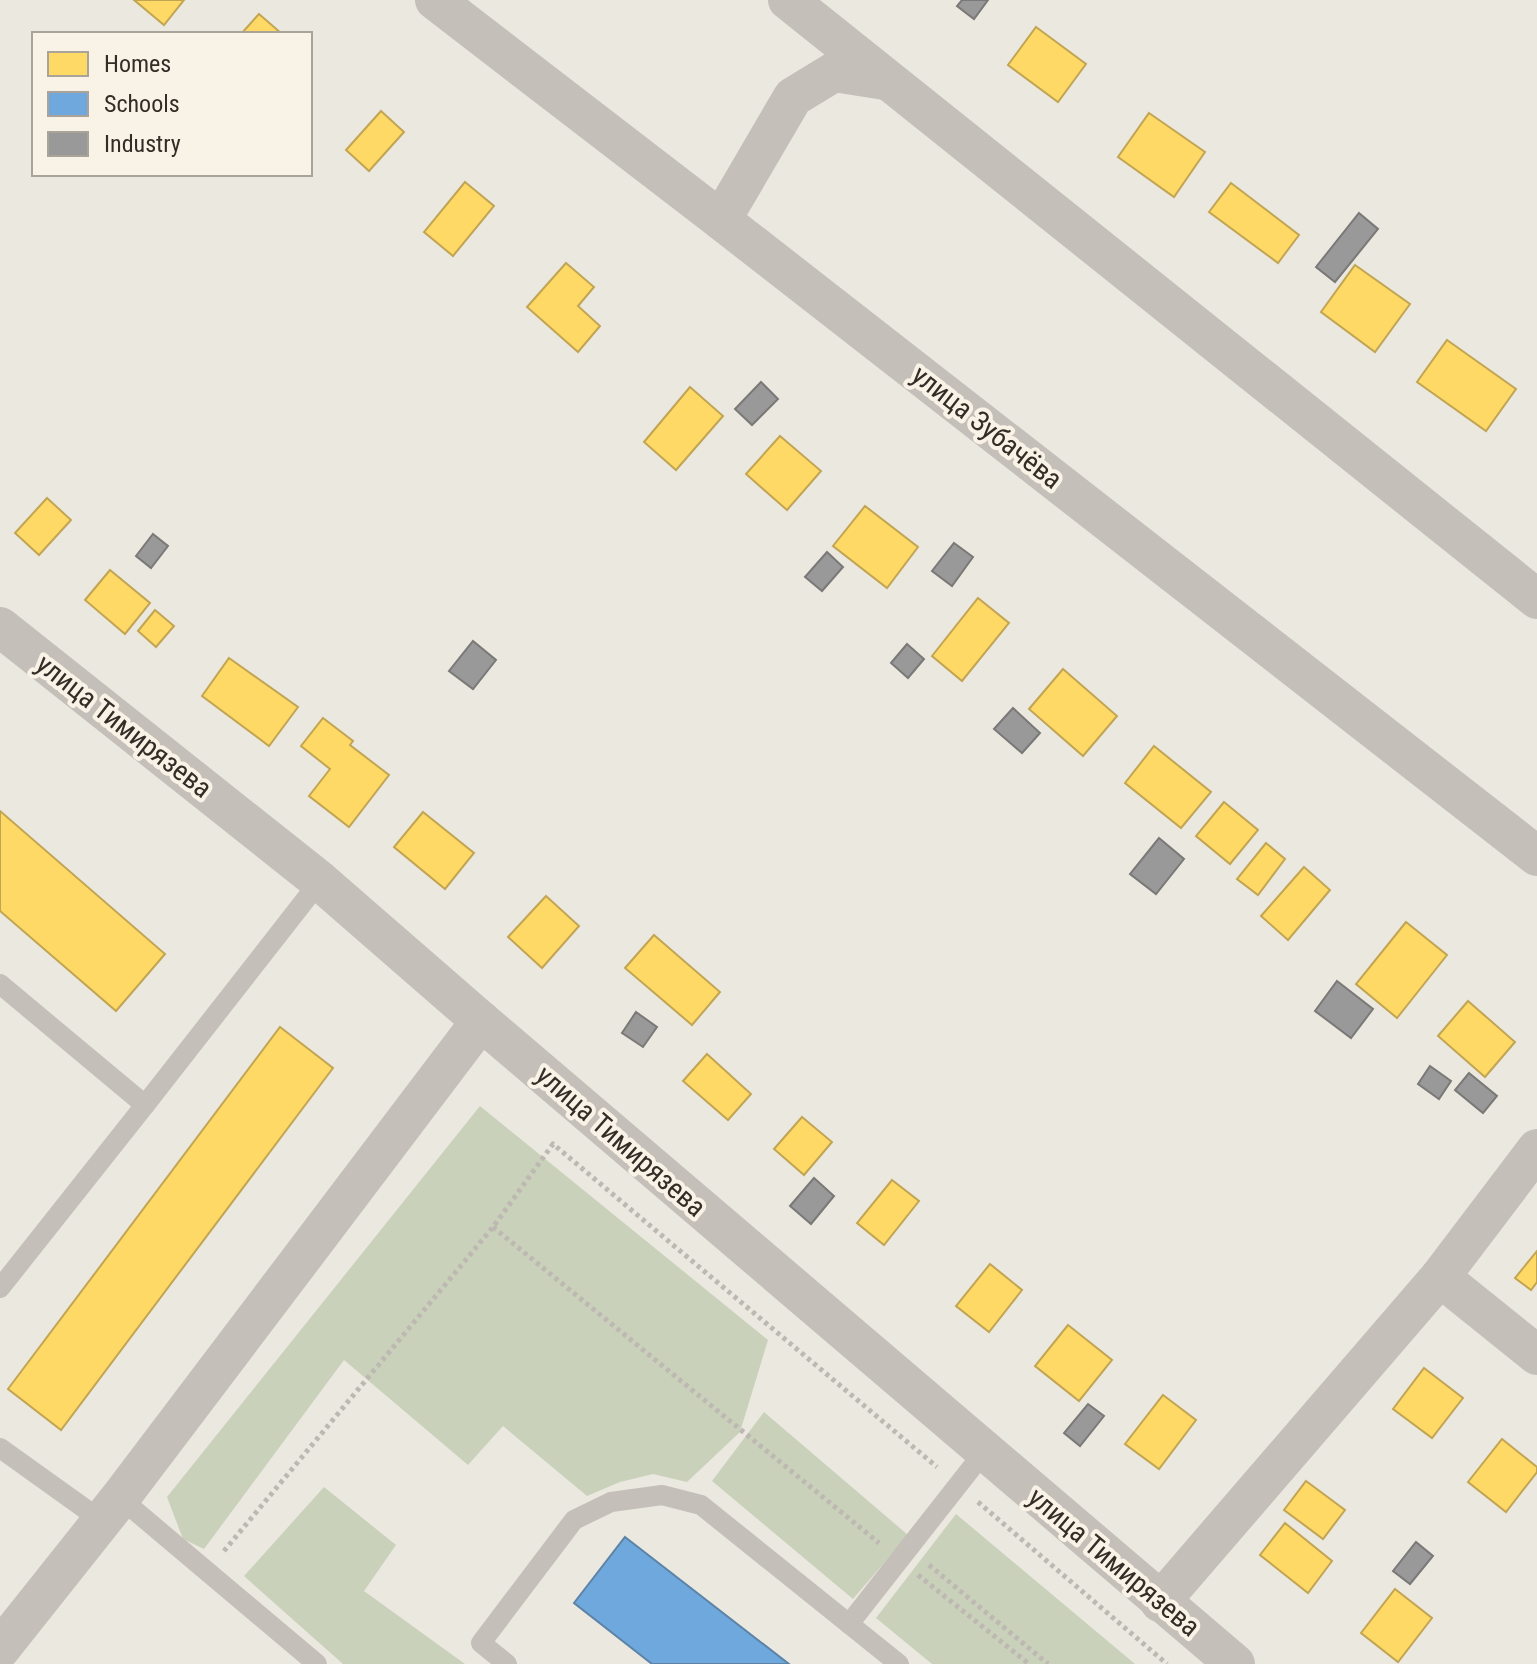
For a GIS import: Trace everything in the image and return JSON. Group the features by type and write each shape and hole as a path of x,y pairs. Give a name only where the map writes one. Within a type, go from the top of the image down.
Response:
{"street":[{"name":"улица Зубачёва","path":"435,0 1537,856"},
{"path":"788,0 1537,599"},
{"path":"721,220 793,97 834,72 885,80"},
{"name":"улица Тимирязева","path":"0,627 320,881 1235,1664"},
{"path":"0,1649 111,1510 481,1021"},
{"path":"1160,1602 1440,1277 1537,1149"},
{"path":"1440,1277 1537,1355"}],"lane":[{"path":"0,1288 320,881"},
{"path":"0,984 145,1105"},
{"path":"0,1448 111,1510 208,1571 317,1664"},
{"path":"849,1624 984,1452"},
{"path":"507,1664 481,1643 574,1520 611,1502 662,1495 701,1505 899,1664"}],"path":[{"path":"208,1571 493,1227 553,1144 1167,1664"},
{"path":"493,1227 1048,1664"},
{"path":"905,1554 1029,1664"}],"green space":[{"path":"480,1106 768,1340 740,1432 687,1482 653,1474 620,1482 587,1496 503,1426 468,1465 344,1360 204,1549 183,1539 167,1497"},
{"path":"764,1412 908,1535 853,1599 712,1481"},
{"path":"324,1487 396,1545 364,1591 465,1664 343,1664 244,1576"},
{"path":"956,1514 1135,1664 932,1664 876,1618"}],"building: Homes":[{"path":"134,0 184,0 164,25"},
{"path":"259,14 280,32 243,32"},
{"path":"1036,27 1086,64 1058,102 1008,65"},
{"path":"381,111 404,132 369,171 346,150"},
{"path":"1149,113 1205,152 1174,197 1118,157"},
{"path":"465,182 494,206 453,256 424,232"},
{"path":"1231,183 1299,235 1278,263 1209,212"},
{"path":"566,263 594,287 578,306 600,326 578,352 527,307"},
{"path":"1355,265 1410,304 1375,352 1321,312"},
{"path":"1447,340 1516,389 1486,431 1417,382"},
{"path":"690,387 723,416 676,470 644,442"},
{"path":"780,436 821,471 787,510 746,474"},
{"path":"47,498 71,520 39,555 15,533"},
{"path":"865,506 918,547 887,588 833,546"},
{"path":"110,570 150,603 125,634 85,600"},
{"path":"978,598 1009,623 962,681 932,656"},
{"path":"155,610 174,626 156,647 138,631"},
{"path":"229,658 298,707 269,746 202,696"},
{"path":"1063,669 1117,716 1083,756 1029,709"},
{"path":"323,718 353,741 350,745 389,775 349,827 309,796 330,769 301,746"},
{"path":"1154,746 1211,792 1181,828 1125,783"},
{"path":"1224,802 1258,830 1230,864 1196,836"},
{"path":"0,811 165,954 116,1011 0,911"},
{"path":"423,812 474,853 445,889 394,847"},
{"path":"1266,843 1285,859 1258,895 1237,879"},
{"path":"1304,867 1330,890 1288,940 1261,916"},
{"path":"546,896 579,926 542,968 508,937"},
{"path":"1406,922 1447,955 1397,1018 1356,984"},
{"path":"654,935 720,992 692,1025 625,968"},
{"path":"1468,1001 1515,1042 1485,1077 1438,1036"},
{"path":"280,1027 333,1068 61,1430 8,1389"},
{"path":"707,1054 751,1094 728,1120 683,1081"},
{"path":"802,1117 832,1142 804,1175 774,1149"},
{"path":"892,1180 919,1201 884,1245 857,1223"},
{"path":"1537,1251 1537,1282 1531,1290 1515,1278"},
{"path":"990,1264 1022,1290 989,1332 956,1306"},
{"path":"1068,1325 1112,1360 1079,1401 1035,1366"},
{"path":"1424,1368 1463,1398 1432,1438 1393,1409"},
{"path":"1163,1395 1196,1420 1159,1469 1125,1444"},
{"path":"1502,1439 1537,1467 1537,1472 1506,1512 1468,1482"},
{"path":"1306,1481 1345,1510 1323,1539 1284,1510"},
{"path":"1285,1523 1332,1561 1308,1593 1260,1555"},
{"path":"1395,1589 1432,1618 1398,1662 1361,1633"}],"building: Schools":[{"path":"625,1537 789,1664 652,1664 574,1603"}],"building: Industry":[{"path":"962,0 988,0 974,19 957,6"},
{"path":"1359,213 1378,229 1335,282 1316,267"},
{"path":"761,382 778,399 752,425 735,409"},
{"path":"153,534 168,546 151,568 136,556"},
{"path":"954,543 973,557 952,586 932,571"},
{"path":"827,552 843,567 822,591 805,577"},
{"path":"473,641 496,660 473,689 449,671"},
{"path":"907,644 924,659 908,678 891,663"},
{"path":"1013,708 1040,733 1022,753 994,729"},
{"path":"1159,838 1184,859 1156,894 1130,874"},
{"path":"1337,981 1373,1009 1351,1038 1315,1011"},
{"path":"636,1012 657,1027 643,1047 622,1033"},
{"path":"1430,1066 1451,1081 1439,1099 1418,1084"},
{"path":"1469,1073 1497,1096 1483,1113 1455,1090"},
{"path":"814,1178 834,1196 811,1224 790,1206"},
{"path":"1088,1404 1104,1416 1080,1446 1064,1433"},
{"path":"1416,1542 1433,1556 1410,1584 1393,1571"}]}
